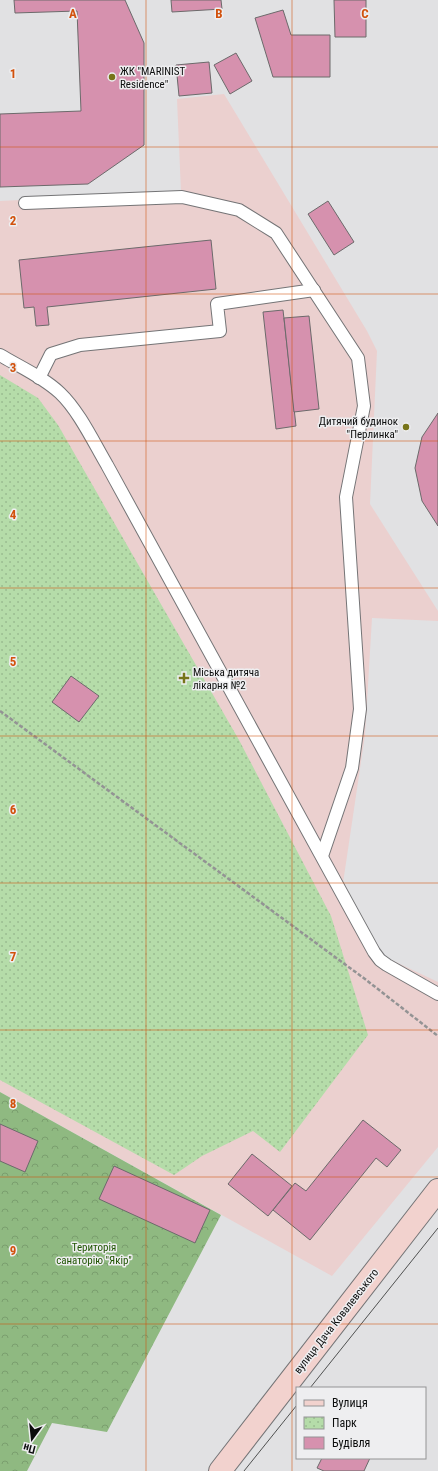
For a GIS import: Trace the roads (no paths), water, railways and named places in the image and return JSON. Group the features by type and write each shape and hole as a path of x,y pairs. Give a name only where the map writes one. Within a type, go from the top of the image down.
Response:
{"street":[{"name":"вулиця Дача Ковалевського","path":"220,1471 438,1190"}],"lane":[{"path":"25,203 182,197 239,210 276,233 358,358 364,406 346,497 360,709 352,768 322,856"},
{"path":"39,378 51,354 80,345 220,331 216,304 314,290"},
{"path":"0,355 39,378 60,394 79,419 107,465 380,960 438,994"}],"tram line":[{"path":"311,1387 438,1228"},
{"path":"244,1471 296,1406"}],"place":[{"name":"ЖК \"MARINIST Residence\"","path":"112,77"},
{"name":"Дитячий будинок \"Перлинка\"","path":"406,427"},
{"name":"Міська дитяча лікарня №2","path":"184,678"}],"park label":[{"name":"Територія санаторію \"Якір\"","path":"94,1253"}]}
